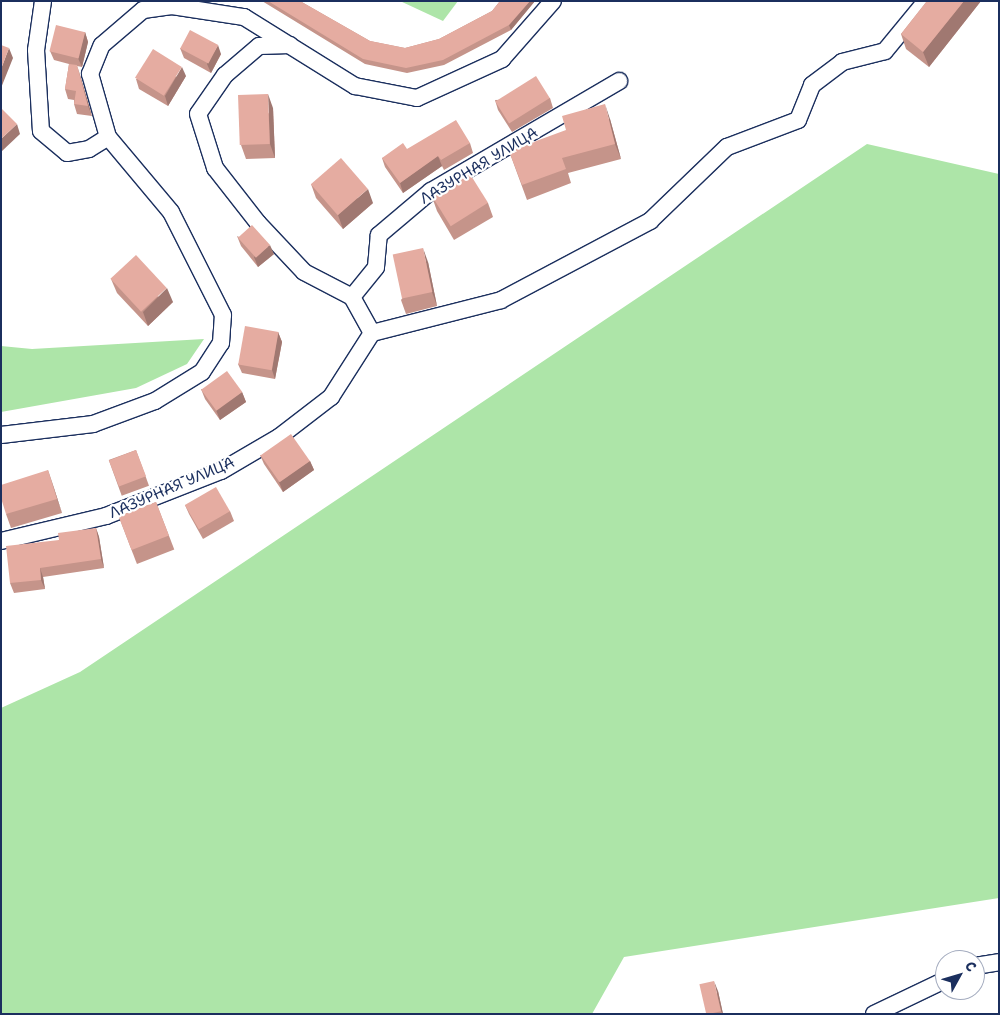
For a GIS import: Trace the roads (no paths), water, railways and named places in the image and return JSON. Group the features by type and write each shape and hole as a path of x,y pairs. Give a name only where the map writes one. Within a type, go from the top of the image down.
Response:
{"street":[{"path":"43,1 36,50 40,131 67,153 89,149 108,137"},
{"path":"1,435 93,424 154,401 202,372 221,343 223,315 171,212 108,137 90,74 102,45 143,10 172,6 244,16 355,86 417,98 502,59 553,1"},
{"path":"290,45 259,46 225,75 198,114 216,168 258,223 304,272 352,297 372,333 501,300 650,221 727,147 798,120 812,85 842,62 885,51 926,1"},
{"name":"ЛАЗУРНАЯ УЛИЦА","path":"352,297 376,267 379,235 431,191 619,81"},
{"name":"ЛАЗУРНАЯ УЛИЦА","path":"1,541 106,516 221,471 280,437 330,397 372,333"},
{"path":"985,964 999,962"},
{"path":"874,1014 935,985"}]}
